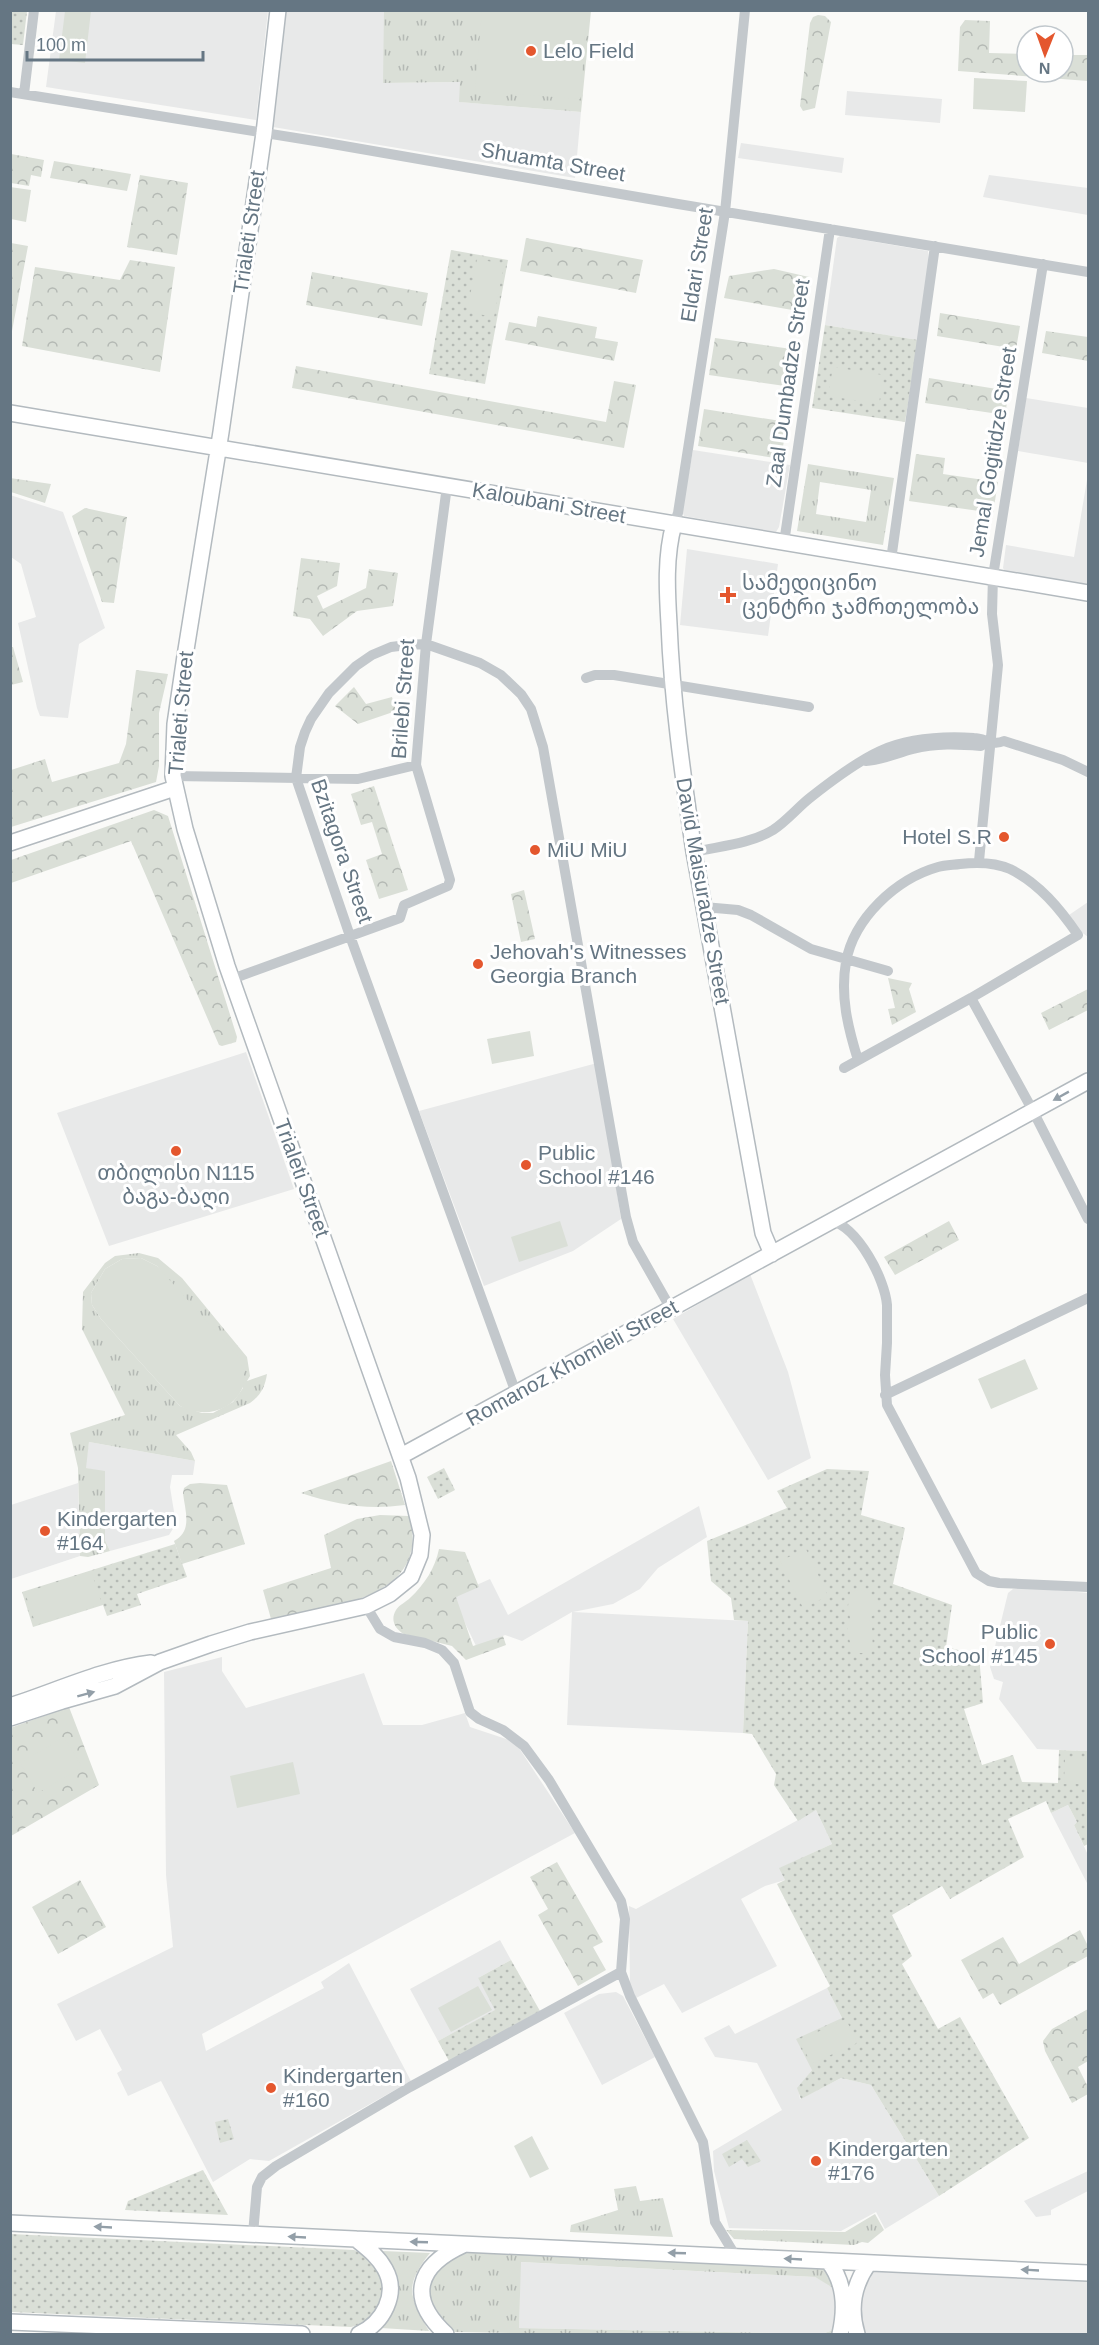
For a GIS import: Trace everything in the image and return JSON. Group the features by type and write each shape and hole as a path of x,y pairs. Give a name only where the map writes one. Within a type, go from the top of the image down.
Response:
{"street":[{"path":"24,94 34,10"},
{"name":"Trialeti Street","path":"278,10 264,133 219,447 184,656 175,724 174,782 185,829 232,979 401,1456"},
{"name":"Eldari Street","path":"674,524 678,513 725,212 745,10"},
{"name":"Shuamta Street","path":"10,92 1089,272"},
{"name":"Zaal Dumbadze Street","path":"784,543 830,229"},
{"path":"891,560 935,246"},
{"name":"Jemal Gogitidze Street","path":"979,861 998,665 992,614 993,576 1043,264"},
{"name":"Kaloubani Street","path":"10,413 1089,593"},
{"name":"Brilebi Street","path":"232,979 400,918 404,905 448,886 450,880 416,765 426,644 447,486"},
{"name":"David Maisuradze Street","path":"674,524 670,538 667,588 671,684 694,852 763,1233 771,1254"},
{"name":"Bzitagora Street","path":"516,1394 350,936 296,777 300,747 311,718 329,693 345,676 372,655 390,647 426,644 480,663 501,675 521,694 531,710 543,747 626,1217 633,1242 672,1309"},
{"path":"586,678 606,675 809,706"},
{"path":"694,852 754,839 774,829 811,797 863,761 878,751 898,744 946,736 981,738 1049,761 1089,778"},
{"path":"992,743 1004,741 1040,752 1089,772"},
{"path":"10,843 174,782 296,777 358,779 416,765"},
{"path":"844,1068 971,998 1078,935 1064,914 1046,895 1008,868 979,861 938,867 914,877 891,892 858,931 846,960 845,1018 858,1060"},
{"path":"704,907 738,910 751,915 811,950 888,971"},
{"path":"971,998 1034,1112 1089,1219"},
{"name":"Romanoz Khomleli Street","path":"401,1456 1089,1081"},
{"path":"832,1221 839,1223 848,1231 880,1276 886,1293 885,1395 887,1405 955,1537 980,1576 999,1583 1089,1587"},
{"path":"885,1395 1089,1298"},
{"path":"10,1706 56,1692 112,1670 160,1662 250,1632 366,1606 390,1594 411,1577 420,1555 422,1535 401,1456"},
{"path":"366,1606 380,1629 394,1637 425,1643 442,1650 454,1663 470,1712 502,1730 524,1746 549,1780 621,1901 625,1918 621,1972 630,1996 703,2142 715,2222 735,2255"},
{"path":"10,1719 115,1686 160,1662"},
{"path":"253,2235 257,2187 262,2176 410,2087 621,1972"},
{"path":"10,2223 1089,2272"},
{"path":"356,2239 381,2263 390,2282 388,2302 384,2312 378,2322 359,2334"},
{"path":"446,2334 430,2317 421,2298 421,2285 437,2260 466,2244"},
{"path":"828,2260 836,2271 843,2295 843,2323 840,2334"},
{"path":"857,2334 854,2321 854,2297 860,2275 869,2263"},
{"path":"10,2322 302,2334"}],"shaded area":[{"path":"286,10 384,11 384,83 461,82 460,102 581,112 575,178 273,127 270,125"},
{"path":"56,11 268,11 256,120 46,87"},
{"path":"847,91 942,99 940,123 845,115"},
{"path":"741,143 844,158 842,173 738,158"},
{"path":"989,175 1088,188 1088,215 983,197"},
{"path":"840,236 928,251 929,261 918,340 825,325 837,238"},
{"path":"1026,398 1088,408 1088,463 1018,451"},
{"path":"693,450 790,465 779,527 776,532 684,516 682,511"},
{"path":"1088,474 1088,584 1005,571 1003,568 1006,545 1074,557"},
{"path":"10,495 63,512 105,628 79,644 68,718 40,716 37,708 18,623 36,617 21,564 11,557"},
{"name":"სამედიცინო ცენტრი ჯამრთელობა","path":"687,549 778,564 768,636 680,625"},
{"path":"1088,902 1088,937 1080,931 1069,915"},
{"name":"თბილისი N115 ბაგა-ბაღი","path":"246,1052 294,1189 109,1246 57,1113"},
{"name":"Public School #146","path":"597,1063 621,1219 573,1251 484,1286 419,1111"},
{"path":"750,1274 788,1372 811,1458 768,1480 673,1319"},
{"path":"89,1442 195,1461 193,1475 172,1475 170,1487 176,1524 169,1535 110,1551 105,1540 105,1472 85,1468"},
{"name":"Kindergarten #164","path":"78,1483 80,1556 11,1579 11,1505"},
{"path":"699,1506 707,1537 658,1568 640,1589 613,1604 573,1612 748,1621 743,1733 567,1725 572,1612 522,1641 505,1635 477,1648 452,1596 490,1579 508,1615"},
{"name":"Public School #145","path":"1021,1587 1088,1593 1088,1751 1037,1749 999,1699 1003,1682 994,1679 990,1667 1008,1593"},
{"path":"222,1657 222,1671 246,1708 364,1673 383,1725 422,1725 465,1713 470,1727 515,1742 575,1833 202,2034 206,2051 324,1988 321,1982 349,1963 411,2081 269,2161 250,2159 213,2182 161,2081 128,2096 117,2073 122,2070 100,2029 76,2041 57,2004 173,1947 166,1875 164,1672"},
{"path":"1068,1805 1077,1822 1074,1825 1088,1855 1088,1885 1051,1813"},
{"path":"816,1810 832,1844 780,1868 785,1880 765,1886 741,1899 777,1966 682,2013 664,1984 636,1998 630,1984 629,1906 636,1909"},
{"path":"500,1940 511,1960 478,1978 496,2010 438,2041 410,1989"},
{"name":"Kindergarten #176","path":"827,1988 842,2018 812,2070 798,2088 800,2099 841,2078 871,2085 939,2196 885,2229 876,2212 841,2231 729,2228 714,2171 713,2151 782,2110 757,2063 715,2057 704,2038 729,2025 735,2034"},
{"path":"616,1992 623,1996 655,2057 602,2085 564,2013 599,1994"},
{"path":"1088,2171 1088,2191 1051,2210 1051,2215 1036,2217 1024,2201"},
{"path":"520,2262 815,2277 835,2288 836,2329 822,2334 519,2328"},
{"path":"867,2271 1088,2281 1088,2334 861,2334 857,2312"}],"green space":[{"path":"11,10 27,11 23,45 11,44"},
{"path":"65,11 91,11 85,63 59,60"},
{"path":"384,11 591,11 581,112 459,102 460,82 383,83"},
{"name":"Lelo Field","path":"482,11 587,11 580,99 475,91"},
{"path":"825,16 831,22 815,108 803,111 800,106 810,23 813,17"},
{"path":"965,20 990,21 989,53 1015,54 1015,75 958,71 960,27"},
{"path":"1075,55 1088,55 1088,81 1075,80"},
{"path":"974,78 1015,80 1015,84 1027,84 1025,112 973,109"},
{"path":"11,154 44,160 41,177 31,175 29,186 11,183"},
{"path":"54,161 131,174 127,191 50,178"},
{"path":"140,175 188,183 177,255 127,247"},
{"path":"10,187 31,190 26,222 11,219"},
{"path":"526,238 643,260 636,293 520,271"},
{"path":"11,243 28,246 12,331 10,330"},
{"path":"451,250 508,260 485,384 429,374"},
{"path":"477,259 504,264 494,317 467,312"},
{"path":"130,260 175,267 160,372 22,346 35,267 120,280"},
{"path":"774,269 809,277 804,312 724,298 729,276"},
{"path":"312,272 428,293 422,326 306,305"},
{"path":"940,313 1020,326 1016,349 937,336"},
{"path":"538,316 597,327 595,338 618,342 614,361 505,340 509,322 536,327"},
{"path":"825,325 918,340 905,422 812,408"},
{"path":"1046,331 1088,337 1088,361 1042,353"},
{"path":"715,338 798,350 792,387 709,375"},
{"path":"296,366 606,422 614,381 636,385 624,448 292,388"},
{"path":"833,367 883,375 879,404 828,396"},
{"path":"929,378 1009,391 1005,415 925,403"},
{"path":"704,409 787,422 781,459 698,446"},
{"path":"916,454 945,458 943,474 998,482 993,513 909,501"},
{"path":"808,464 894,478 883,545 797,531","holes":["820,482 871,490 866,522 816,514"]},
{"path":"10,478 51,484 45,503 11,492"},
{"path":"85,508 127,517 114,603 102,602 72,516"},
{"path":"301,558 340,563 337,586 317,596 323,609 366,588 369,569 398,573 393,606 357,611 323,636 310,619 293,616"},
{"path":"11,647 13,647 23,682 11,685"},
{"path":"136,670 168,674 159,713 159,766 156,782 11,827 11,770 45,759 52,782 119,763 126,744"},
{"path":"354,687 366,704 392,697 396,711 358,724 335,706"},
{"path":"374,786 408,890 379,899 366,860 382,854 372,822 361,825 351,794"},
{"path":"154,810 168,816 237,1037 236,1042 219,1045 131,841 11,883 11,860"},
{"path":"524,890 535,939 521,942 511,894"},
{"path":"888,978 912,983 909,989 916,1012 892,1025 888,1009 895,1008"},
{"path":"1088,989 1088,1010 1049,1030 1041,1013"},
{"path":"530,1031 534,1056 492,1064 487,1039"},
{"path":"560,1221 568,1246 519,1262 511,1237"},
{"path":"949,1221 959,1240 895,1275 884,1257"},
{"path":"139,1253 158,1258 182,1278 247,1357 250,1376 247,1381 267,1374 262,1390 250,1403 176,1435 191,1452 195,1461 89,1442 86,1468 105,1471 105,1540 110,1551 88,1557 80,1556 78,1468 70,1433 125,1415 82,1329 83,1292 105,1263 115,1256","holes":["141,1258 157,1266 243,1388 233,1402 213,1413 202,1413 180,1406 101,1319 92,1305 91,1293 105,1269 122,1259"]},
{"path":"141,1258 157,1266 239,1357 244,1373 242,1389 231,1403 223,1408 197,1412 180,1406 101,1319 92,1305 91,1293 105,1269 122,1259"},
{"path":"1025,1359 1038,1389 991,1409 978,1379"},
{"path":"391,1461 405,1505 378,1507 352,1505 327,1501 301,1493"},
{"path":"444,1468 455,1490 438,1499 427,1477"},
{"path":"827,1469 869,1471 861,1515 905,1528 893,1584 952,1605 946,1647 979,1655 983,1703 964,1709 982,1765 1013,1755 1022,1782 1058,1783 1059,1750 1088,1751 1088,1844 1084,1846 1074,1825 1077,1822 1068,1805 1051,1813 1046,1801 1008,1819 1024,1857 950,1899 942,1886 892,1915 912,1956 902,1964 938,2029 960,2017 1029,2138 939,2196 871,2085 841,2078 801,2099 797,2088 812,2070 796,2039 842,2018 827,1988 830,1986 777,1884 785,1880 779,1868 832,1844 816,1810 798,1821 774,1785 776,1774 752,1734 743,1733 748,1621 734,1620 731,1598 711,1581 707,1541 787,1508 777,1491"},
{"path":"190,1484 227,1485 245,1544 182,1564 174,1541 184,1532 186,1526 184,1488"},
{"path":"380,1515 409,1516 412,1544 405,1566 391,1582 370,1594 346,1603 271,1619 263,1590 331,1568 324,1535 357,1519"},
{"path":"175,1544 187,1577 137,1594 141,1605 107,1616 103,1605 33,1627 22,1592"},
{"path":"439,1549 465,1552 479,1587 456,1597 473,1646 503,1636 506,1645 466,1660 452,1646 404,1634 398,1630 393,1617 396,1610 425,1581 435,1563"},
{"path":"806,1549 828,1596 803,1608 780,1561"},
{"path":"91,1571 102,1604 36,1625 25,1593"},
{"path":"859,1590 871,1594 876,1602 876,1613 868,1619 873,1624 871,1653 856,1653 852,1649 847,1631 850,1618 848,1606 850,1592"},
{"path":"69,1707 99,1785 11,1836 10,1728"},
{"path":"64,1737 82,1767 38,1793 20,1763"},
{"path":"1065,1758 1088,1758 1088,1784 1064,1784"},
{"path":"293,1762 300,1794 237,1808 230,1776"},
{"path":"557,1862 603,1942 593,1947 606,1970 578,1986 538,1915 548,1909 530,1877"},
{"path":"80,1880 106,1927 58,1954 32,1907"},
{"path":"1080,1930 1088,1946 1088,1956 1000,2005 993,1993 983,1999 961,1960 1003,1937 1019,1964"},
{"path":"511,1960 540,2011 449,2061 438,2041 495,2010 478,1978"},
{"path":"478,1986 492,2010 451,2032 438,2008"},
{"path":"1088,2009 1088,2061 1078,2067 1088,2087 1088,2094 1072,2103 1045,2051 1043,2041 1052,2029"},
{"path":"846,2019 857,2043 811,2064 800,2040"},
{"path":"228,2119 234,2139 220,2143 215,2122"},
{"path":"532,2136 549,2169 530,2178 514,2146"},
{"path":"747,2140 761,2161 748,2167 742,2159 729,2167 722,2154"},
{"path":"203,2170 228,2215 125,2210 128,2201"},
{"path":"636,2186 640,2201 663,2198 673,2237 570,2232 571,2225 618,2210 614,2189"},
{"path":"875,2214 884,2230 868,2243 862,2242 854,2245 734,2239 726,2230 845,2232"},
{"path":"10,2234 354,2250 367,2257 376,2267 383,2290 381,2302 375,2313 365,2321 351,2327 11,2312"},
{"path":"383,2251 430,2253 416,2274 412,2291 417,2309 429,2331 381,2328 393,2308 396,2290 393,2271"},
{"path":"461,2252 820,2267 830,2269 836,2277 836,2329 835,2289 815,2277 521,2262 519,2328 822,2334 455,2332 444,2324 427,2299 430,2281 436,2270"},
{"path":"836,2329 836,2334 822,2334"}],"place":[{"name":"Lelo Field","path":"531,51"},
{"name":"სამედიცინო ცენტრი ჯამრთელობა","path":"728,595"},
{"name":"Hotel S.R","path":"1004,837"},
{"name":"MiU MiU","path":"535,850"},
{"name":"Jehovah's Witnesses Georgia Branch","path":"478,964"},
{"name":"თბილისი N115 ბაგა-ბაღი","path":"176,1151"},
{"name":"Public School #146","path":"526,1165"},
{"name":"Kindergarten #164","path":"45,1531"},
{"name":"Public School #145","path":"1050,1644"},
{"name":"Kindergarten #160","path":"271,2088"},
{"name":"Kindergarten #176","path":"816,2161"}]}
